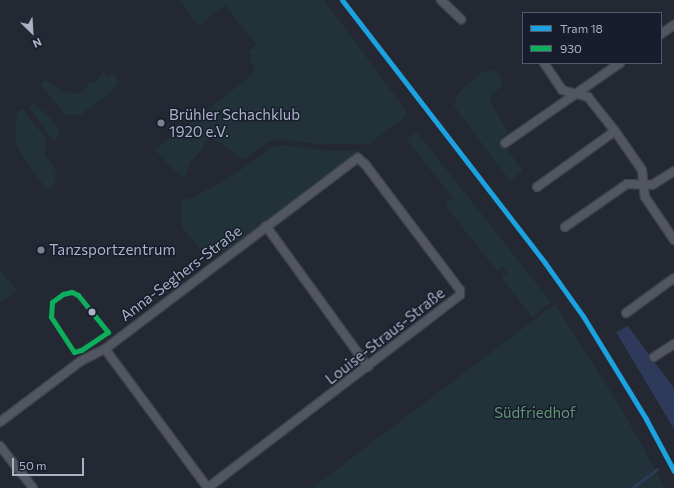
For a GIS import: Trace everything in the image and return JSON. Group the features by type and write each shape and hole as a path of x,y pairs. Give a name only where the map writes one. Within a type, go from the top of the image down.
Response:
{"street":[{"path":"441,0 461,19"},
{"path":"662,33 674,25"},
{"path":"545,64 562,90 575,95 588,97 615,131 642,170 645,197 674,240"},
{"path":"505,143 618,64"},
{"path":"537,187 615,131"},
{"name":"Anna-Seghers-Straße","path":"0,422 81,361 105,349 358,158"},
{"name":"Louise-Straus-Straße","path":"208,488 368,367 460,295 460,290 365,164 358,158"},
{"path":"565,227 627,184 652,185 674,171"},
{"path":"266,226 368,367"},
{"path":"626,313 674,278"},
{"path":"654,358 674,344"},
{"path":"105,349 208,488"},
{"path":"0,446 33,488"}],"green space":[{"path":"179,0 324,0 404,108 407,115 369,144 318,144 279,139 268,142 243,160 220,143 211,139 207,140 201,151 190,162 184,178 155,150 252,75 255,69 249,58 252,56 248,51 256,45 225,5 198,26"},
{"path":"492,70 500,75 503,84 489,99 508,133 500,139 523,171 510,181 454,106 457,95 480,73"},
{"path":"103,72 107,77 112,72 118,81 116,83 118,85 112,89 113,91 80,115 67,115 41,85 44,81 49,82 64,92 80,93 86,89 89,83 98,81 99,76"},
{"path":"34,103 41,111 43,110 59,129 56,141 54,141 29,108"},
{"path":"23,109 47,140 45,155 56,170 55,184 47,190 23,158 16,144 15,136 17,112"},
{"path":"416,131 551,302 532,317 501,277 507,273 503,267 497,271 445,205 453,198 406,139"},
{"path":"282,145 331,151 362,150 223,254 219,249 207,258 183,228 180,219 182,200 198,195 235,174 270,148"},
{"path":"0,270 17,290 0,303"},
{"name":"Südfriedhof","path":"555,304 624,413 665,488 312,488"}],"water":[{"path":"628,326 674,388 674,429 616,332"}],"waterway":[{"path":"632,488 657,469"}],"tram line":[{"name":"18","path":"342,0 545,263 583,316 646,419 674,471"}],"transit line":[{"name":"930","path":"72,292 78,295 108,332 81,350 74,352 51,317 52,302 63,294 72,292"}],"place":[{"name":"Brühler Schachklub 1920 e.V.","path":"161,123"},
{"name":"Tanzsportzentrum","path":"41,250"}]}
